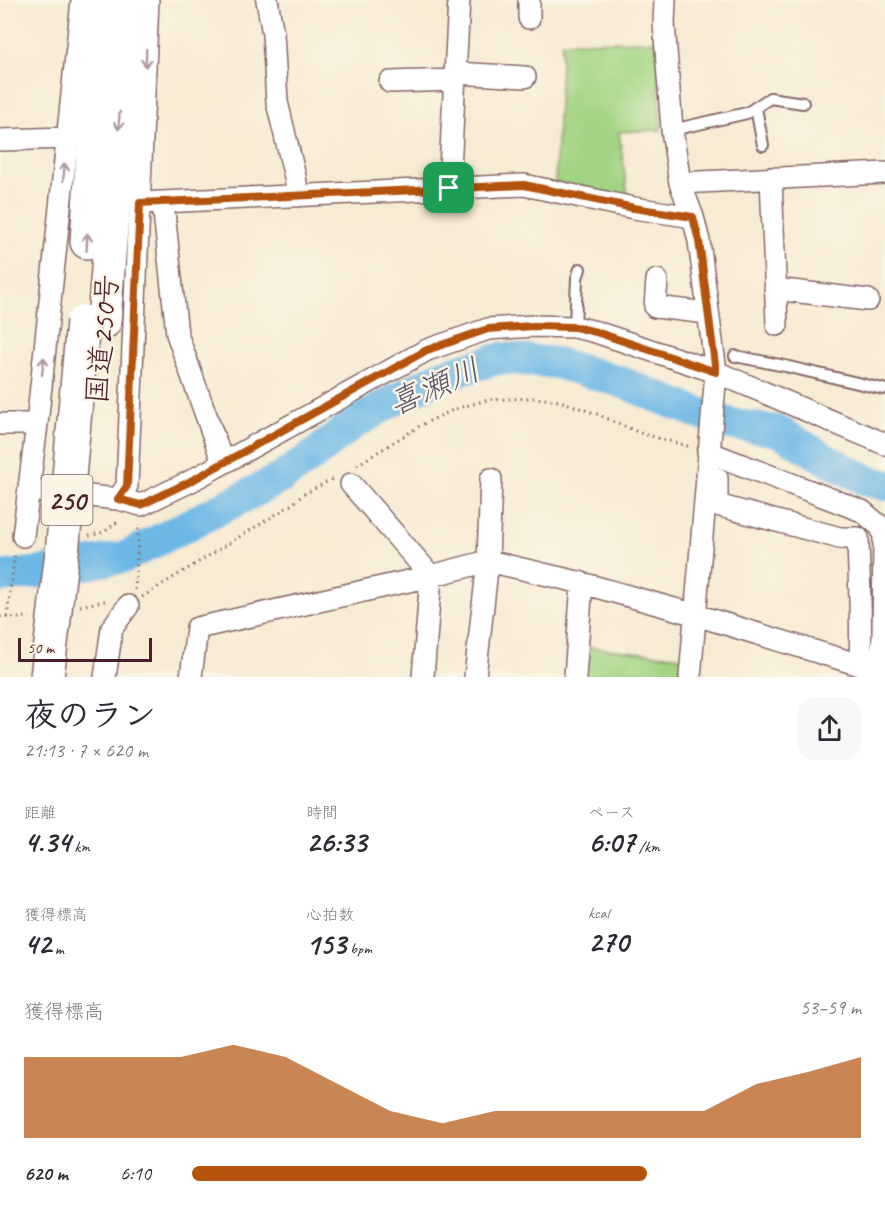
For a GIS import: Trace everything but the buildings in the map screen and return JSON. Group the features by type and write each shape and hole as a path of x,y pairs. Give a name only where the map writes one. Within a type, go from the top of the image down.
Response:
{"highway":[{"name":"国道250号","path":"67,677 84,535 93,322 102,0"},
{"name":"国道250号","path":"47,677 93,322 128,0"}],"street":[{"path":"19,544 29,490 37,424 81,0"},
{"path":"118,499 127,486 148,0"},
{"path":"267,0 273,34 277,102 298,196"},
{"path":"449,188 459,0"},
{"path":"665,0 664,23 672,130 680,183 699,241 708,313 729,365 711,453 690,677"},
{"path":"390,82 455,77 525,77"},
{"path":"0,140 68,138"},
{"path":"680,183 885,173"},
{"path":"771,178 777,325"},
{"path":"140,203 524,185 634,208 693,217"},
{"path":"163,203 177,334 223,463"},
{"path":"657,280 655,308 708,313"},
{"path":"775,289 868,300"},
{"path":"29,490 118,499 141,505 189,482 427,350 488,329 533,326 575,327 729,365 885,444"},
{"path":"0,423 37,424"},
{"path":"711,453 861,512 881,527 884,540 883,638 875,670"},
{"path":"711,453 718,479 717,505 840,538 858,538"},
{"path":"346,477 431,576 423,677"},
{"path":"475,677 488,561 491,479"},
{"path":"867,516 858,538 859,600 862,633 875,670"},
{"path":"191,677 197,628 431,576 488,561 582,583 696,615 875,670"},
{"path":"574,677 582,583"},
{"path":"105,677 112,628 131,600"}],"lane":[{"path":"672,130 747,113 770,98 802,103"},
{"path":"756,108 763,145"},
{"path":"575,327 576,278 580,269"},
{"path":"729,365 785,366 883,389"}],"path":[{"path":"131,600 291,505 304,494 346,477 423,424 455,409 487,400 535,398 560,401 597,414 640,434 711,453"},
{"path":"131,600 139,523"},
{"path":"7,617 19,544"}],"green space":[{"path":"657,41 661,130 619,132 628,198 555,182 562,42"},
{"path":"588,647 682,657 681,677 585,677"}],"waterway":[{"name":"喜瀬川","path":"0,577 125,557 281,478 349,427 397,398 443,375 501,358 557,363 621,382 731,424 778,431 868,481 885,485"}],"route":[{"path":"524,185 634,208 693,217 699,241 716,372 575,327 533,326 488,329 427,350 189,482 141,505 118,499 127,486 140,203 449,188 524,185"}]}
